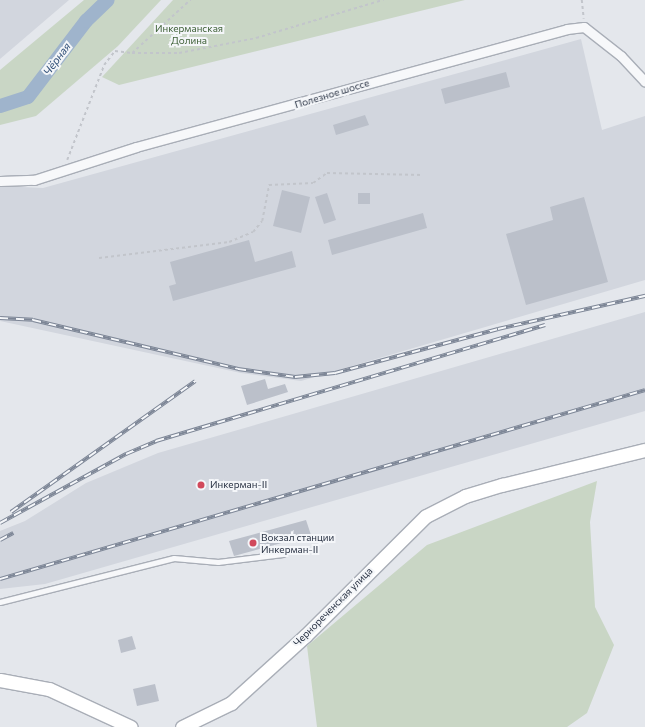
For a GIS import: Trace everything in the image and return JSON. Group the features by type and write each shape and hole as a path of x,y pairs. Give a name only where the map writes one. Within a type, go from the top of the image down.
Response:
{"main road":[{"name":"Чернореченская улица","path":"182,727 231,703 305,636 426,516 484,490 645,450"},
{"path":"0,680 50,689 131,727"}],"street":[{"path":"584,27 621,56 645,82"},
{"name":"Полезное шоссе","path":"0,181 34,180 63,172 136,147 567,28 584,27"}],"lane":[{"path":"0,602 174,558 218,562 283,554"}],"path":[{"path":"132,52 190,0"},
{"path":"63,172 104,64 115,51 179,53 256,38 383,0"},
{"path":"582,0 584,27"},
{"path":"99,258 167,252 229,242 253,232 262,221 269,185 313,183 327,173 423,175"}],"shaded area":[{"path":"0,0 69,0 0,59"},
{"path":"581,39 602,130 645,116 645,280 301,381 241,373 0,321 0,186 43,188"},
{"path":"645,312 645,411 45,584 0,589 0,531 25,521 86,483 158,453"}],"green space":[{"path":"84,0 161,0 118,46 36,116 0,125 0,70"},
{"name":"Инкерманская Долина","path":"173,0 465,0 119,85 102,77"},
{"path":"597,481 590,522 595,607 614,645 587,713 567,727 317,727 307,646 427,545"}],"building":[{"path":"506,72 510,87 445,104 441,89"},
{"path":"365,115 369,125 336,135 333,125"},
{"path":"282,190 310,197 301,233 273,226"},
{"path":"327,193 336,220 324,224 315,197"},
{"path":"358,193 370,193 370,204 358,204"},
{"path":"584,197 608,282 526,305 506,234 553,220 550,207"},
{"path":"423,213 427,228 332,255 328,240"},
{"path":"249,240 255,262 292,251 296,267 173,301 169,286 176,284 170,262"},
{"path":"265,379 268,389 285,384 288,392 247,405 241,386"},
{"path":"306,520 311,535 234,556 229,541"},
{"path":"132,636 136,649 121,653 118,640"},
{"path":"155,684 159,701 137,706 133,689"}],"waterway":[{"name":"Чёрная","path":"0,106 28,97 86,21 108,0"}],"railway":[{"path":"0,318 33,320 238,369 295,377 335,373 498,329 645,296"},
{"path":"0,523 126,454 156,441 545,325"},
{"path":"11,512 195,381"},
{"path":"0,579 645,390"},
{"path":"0,540 13,533"}],"place":[{"name":"Инкерман-II","path":"201,485"},
{"name":"Вокзал станции Инкерман-II","path":"253,543"}]}
